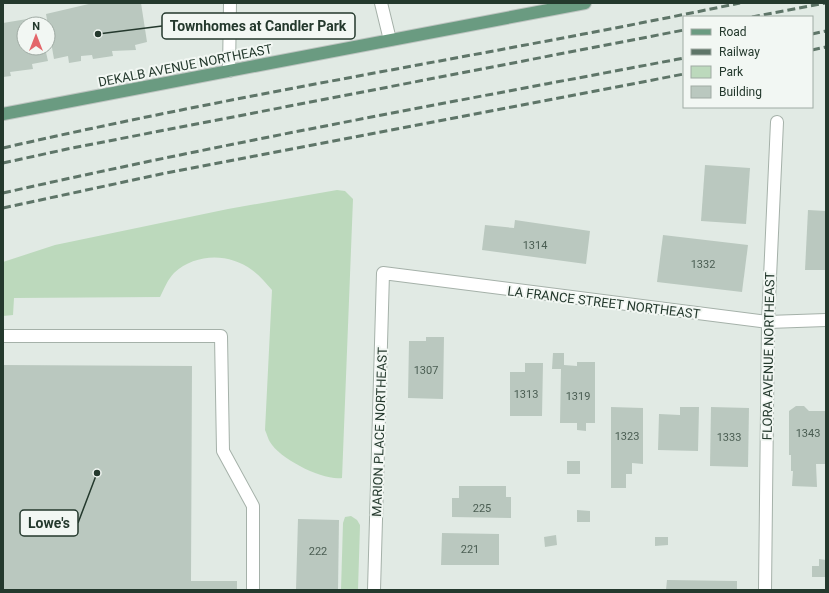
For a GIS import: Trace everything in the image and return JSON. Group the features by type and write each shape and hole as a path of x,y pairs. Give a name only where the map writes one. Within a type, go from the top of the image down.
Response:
{"main road":[{"name":"DEKALB AVENUE NORTHEAST","path":"3,114 585,3"}],"street":[{"path":"229,71 230,3"},
{"path":"381,3 390,40"},
{"name":"FLORA AVENUE NORTHEAST","path":"765,590 768,322 777,122"},
{"name":"LA FRANCE STREET NORTHEAST","path":"383,273 768,322 826,320"},
{"name":"MARION PLACE NORTHEAST","path":"374,590 383,273"},
{"path":"3,336 221,336 223,451 253,506 253,590"}],"green space":[{"path":"337,190 345,191 353,199 342,478 324,476 303,468 292,462 275,449 270,442 265,430 272,290 257,274 243,264 223,258 202,259 192,262 183,266 174,273 160,297 14,298 13,315 3,316 3,262 55,245 228,209"},
{"path":"351,516 357,520 360,525 358,590 341,590 343,523 345,517"}],"building":[{"path":"93,3 141,3 147,42 135,45 136,50 112,51 113,56 93,59 92,55 81,56 81,61 69,63 68,56 54,59 53,56 56,56 56,16 46,16 46,14"},
{"path":"16,21 16,56 47,56 48,61 32,64 33,69 10,72 11,76 3,77 3,23"},
{"path":"705,165 750,168 746,224 701,221"},
{"path":"808,210 826,211 826,270 805,270"},
{"path":"515,220 590,231 586,264 482,250 485,225 514,228"},
{"path":"663,235 748,245 742,292 657,282"},
{"path":"426,337 444,337 443,399 408,398 409,341 426,341"},
{"path":"553,353 564,353 564,365 577,366 577,362 595,362 595,423 586,423 586,431 577,430 577,423 560,423 561,369 552,369"},
{"path":"525,363 543,363 542,416 510,416 510,372 525,372"},
{"path":"3,365 192,366 191,581 237,581 237,590 3,590"},
{"path":"796,406 804,406 809,411 826,411 826,464 816,464 817,487 792,486 793,471 791,471 791,455 789,455 789,411"},
{"path":"611,407 643,408 643,464 632,463 632,474 626,474 626,488 611,488"},
{"path":"680,407 699,407 698,451 658,450 659,414 680,415"},
{"path":"711,407 749,408 748,467 710,466"},
{"path":"567,461 580,461 580,474 567,474"},
{"path":"459,486 506,486 506,497 511,497 511,518 452,517 452,498 459,498"},
{"path":"577,510 590,511 590,522 577,522"},
{"path":"298,519 339,520 338,590 296,590"},
{"path":"442,533 499,534 499,565 441,565"},
{"path":"556,535 557,545 545,547 544,537"},
{"path":"655,537 668,537 668,545 655,546"},
{"path":"819,559 826,560 826,577 812,577 812,566 819,566"},
{"path":"667,580 737,581 737,590 666,590"}],"railway":[{"path":"3,148 187,109 648,22 740,3"},
{"path":"757,16 826,3"},
{"path":"3,163 72,148 683,30"},
{"path":"813,34 826,31"},
{"path":"813,50 826,47"},
{"path":"3,193 258,139 683,58"},
{"path":"3,208 161,174 683,74"}],"place":[{"name":"Townhomes at Candler Park","path":"98,34"},
{"name":"Lowe's","path":"97,473"}]}
